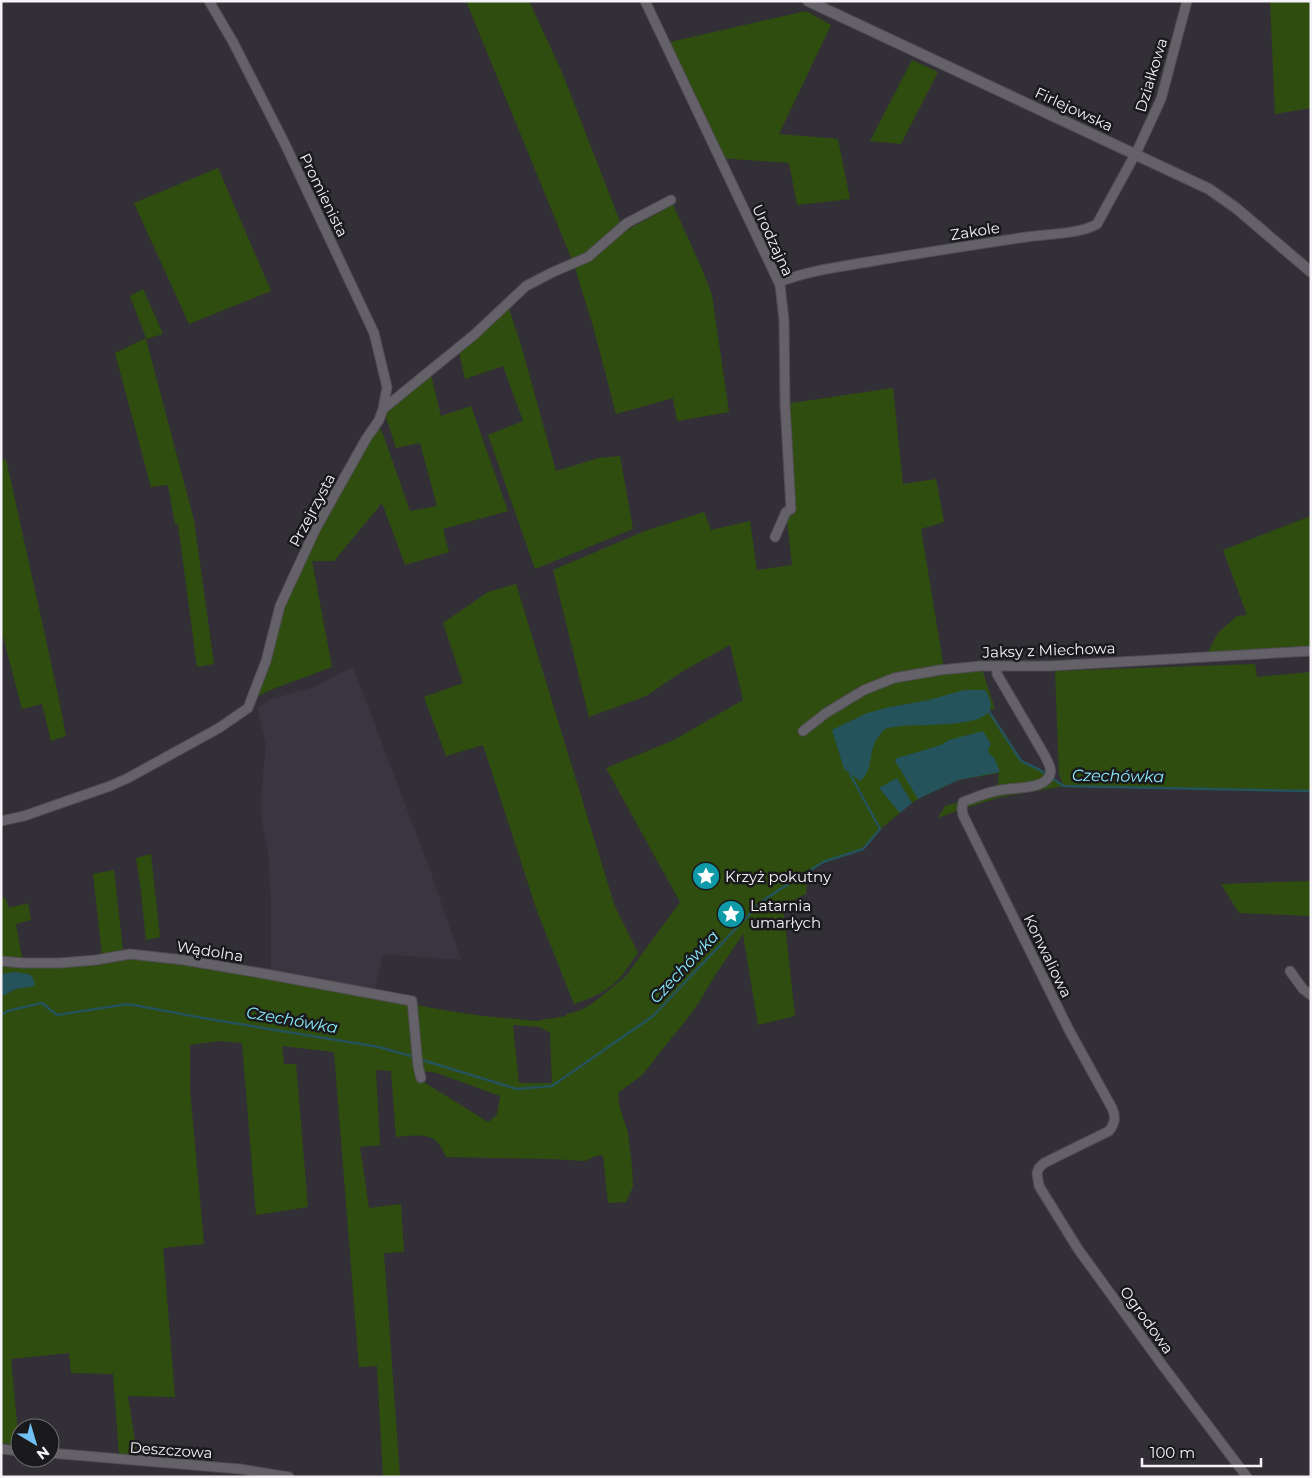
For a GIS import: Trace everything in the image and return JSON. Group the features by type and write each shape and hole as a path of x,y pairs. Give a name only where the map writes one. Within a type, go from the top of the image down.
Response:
{"street":[{"name":"Promienista","path":"209,1 233,42 285,144 374,333 387,387 383,409"},
{"name":"Urodzajna","path":"645,1 781,289 784,320 785,404 791,509 786,512 775,537"},
{"name":"Firlejowska","path":"808,1 1136,154 1220,196 1311,272"},
{"name":"Działkowa","path":"1136,154 1161,99 1186,1"},
{"name":"Zakole","path":"778,282 839,267 1091,227 1097,224 1136,154"},
{"name":"Przejrzysta","path":"1,821 24,816 128,778 211,733 248,708 266,660 280,606 316,528 366,439 379,420 383,409 475,334 526,286 588,257 627,223 671,200"},
{"name":"Jaksy z Miechowa","path":"803,731 826,713 864,690 894,678 940,670 981,666 1049,666 1311,651"},
{"name":"Konwaliowa","path":"997,666 997,674 1050,768 1051,774 1048,779 1034,786 997,790 963,802 963,815 1069,1030 1112,1108 1115,1119 1114,1125 1109,1131 1044,1163 1039,1168 1037,1174"},
{"name":"Wądolna","path":"1,961 60,963 96,960 130,954 184,960 412,1001 418,1066 421,1078"},
{"path":"1290,972 1303,989 1311,995"},
{"name":"Ogrodowa","path":"1037,1174 1039,1186 1078,1249 1247,1477"},
{"name":"Deszczowa","path":"60,1454 240,1469 289,1477"}],"shaded area":[{"path":"353,667 430,870 461,960 383,954 375,990 271,971 271,906 268,853 262,823 261,798 266,744 257,708 271,699 314,687"}],"green space":[{"path":"466,1 529,1 561,70 621,224 584,255 572,260"},
{"path":"1270,1 1311,1 1311,108 1275,114"},
{"path":"806,11 831,25 779,134 838,139 850,199 797,205 789,163 721,158 670,42"},
{"path":"912,60 938,72 901,144 870,141"},
{"path":"218,168 271,291 189,324 134,203"},
{"path":"673,205 712,295 729,412 677,421 673,398 616,414 593,326 575,268 590,260 625,231"},
{"path":"143,289 163,334 146,339 194,520 214,664 197,667 178,524 175,524 168,485 151,487 115,353 146,338 130,296"},
{"path":"508,306 521,345 556,471 599,458 620,456 633,529 535,569 488,435 523,421 503,366 465,379 459,352"},
{"path":"431,375 441,416 471,406 508,511 443,529 449,552 405,565 382,503 334,561 312,561 332,667 256,697 284,605 320,528 369,440 379,427 410,511 437,506 420,443 396,448 386,417 387,410"},
{"path":"893,388 903,484 936,479 944,522 921,529 944,669 981,666 995,709 989,710 1021,760 1063,785 1059,773 1055,671 1255,664 1257,677 1311,672 1311,791 1064,786 1001,797 938,818 945,806 974,798 998,784 999,773 958,780 912,803 897,779 880,788 900,813 880,829 863,849 823,862 808,872 806,894 783,905 795,1016 758,1025 743,934 694,1010 642,1075 618,1093 619,1105 628,1133 632,1167 633,1187 626,1202 608,1203 603,1155 585,1161 446,1157 442,1148 429,1137 396,1137 391,1071 376,1070 380,1145 360,1147 369,1208 401,1204 404,1252 384,1253 400,1477 383,1477 377,1366 359,1367 334,1052 282,1046 284,1064 296,1064 308,1207 256,1215 242,1043 220,1041 190,1045 190,1090 204,1244 163,1248 175,1397 128,1396 137,1455 119,1455 113,1374 71,1373 69,1353 11,1359 16,1418 10,1418 10,1444 1,1443 1,993 2,996 16,989 34,986 1,974 1,966 46,966 134,957 166,960 483,1016 536,1021 566,1016 581,1010 593,1003 626,976 680,902 606,768 674,740 743,700 730,645 683,671 646,696 589,717 553,570 645,531 704,512 711,530 750,521 757,570 792,565 786,512 785,404","holes":["513,1025 540,1027 550,1033 552,1083 519,1083","417,1070 437,1073 500,1096 497,1115 488,1122 419,1079"]},
{"path":"6,459 66,736 51,741 42,704 22,709 1,629 1,460"},
{"path":"1311,516 1311,647 1208,652 1218,633 1237,616 1247,615 1223,550"},
{"path":"516,584 615,907 638,953 615,983 598,994 574,1004 537,911 483,745 446,756 424,697 463,683 443,623 488,592"},
{"path":"151,854 160,937 146,940 136,858"},
{"path":"114,870 123,950 102,955 93,874"},
{"path":"1311,881 1311,916 1239,913 1221,884"},
{"path":"5,897 9,908 28,903 31,920 16,924 23,963 1,961 1,898"}],"water":[{"path":"964,690 985,690 991,705 985,715 972,721 953,724 911,725 884,730 876,741 867,772 860,781 844,769 832,730 867,713 929,700"},
{"path":"983,731 991,744 988,749 989,754 994,757 1000,772 958,780 918,799 895,761 897,758 941,745 949,740"},
{"path":"897,778 912,803 900,813 879,788"},
{"path":"15,972 32,976 34,986 16,989 2,996 1,974"}],"waterway":[{"name":"Czechówka","path":"989,710 1021,761 1040,770 1064,786 1311,791"},
{"name":"Czechówka","path":"419,1059 517,1089 552,1086 653,1016 762,901 823,862 863,849 880,829 850,774 851,772"},
{"name":"Czechówka","path":"1,1015 7,1011 42,1003 57,1015 128,1004 379,1047 414,1057"}],"place":[{"name":"Krzyż pokutny","path":"706,876"},
{"name":"Latarnia umarłych","path":"731,914"}]}
